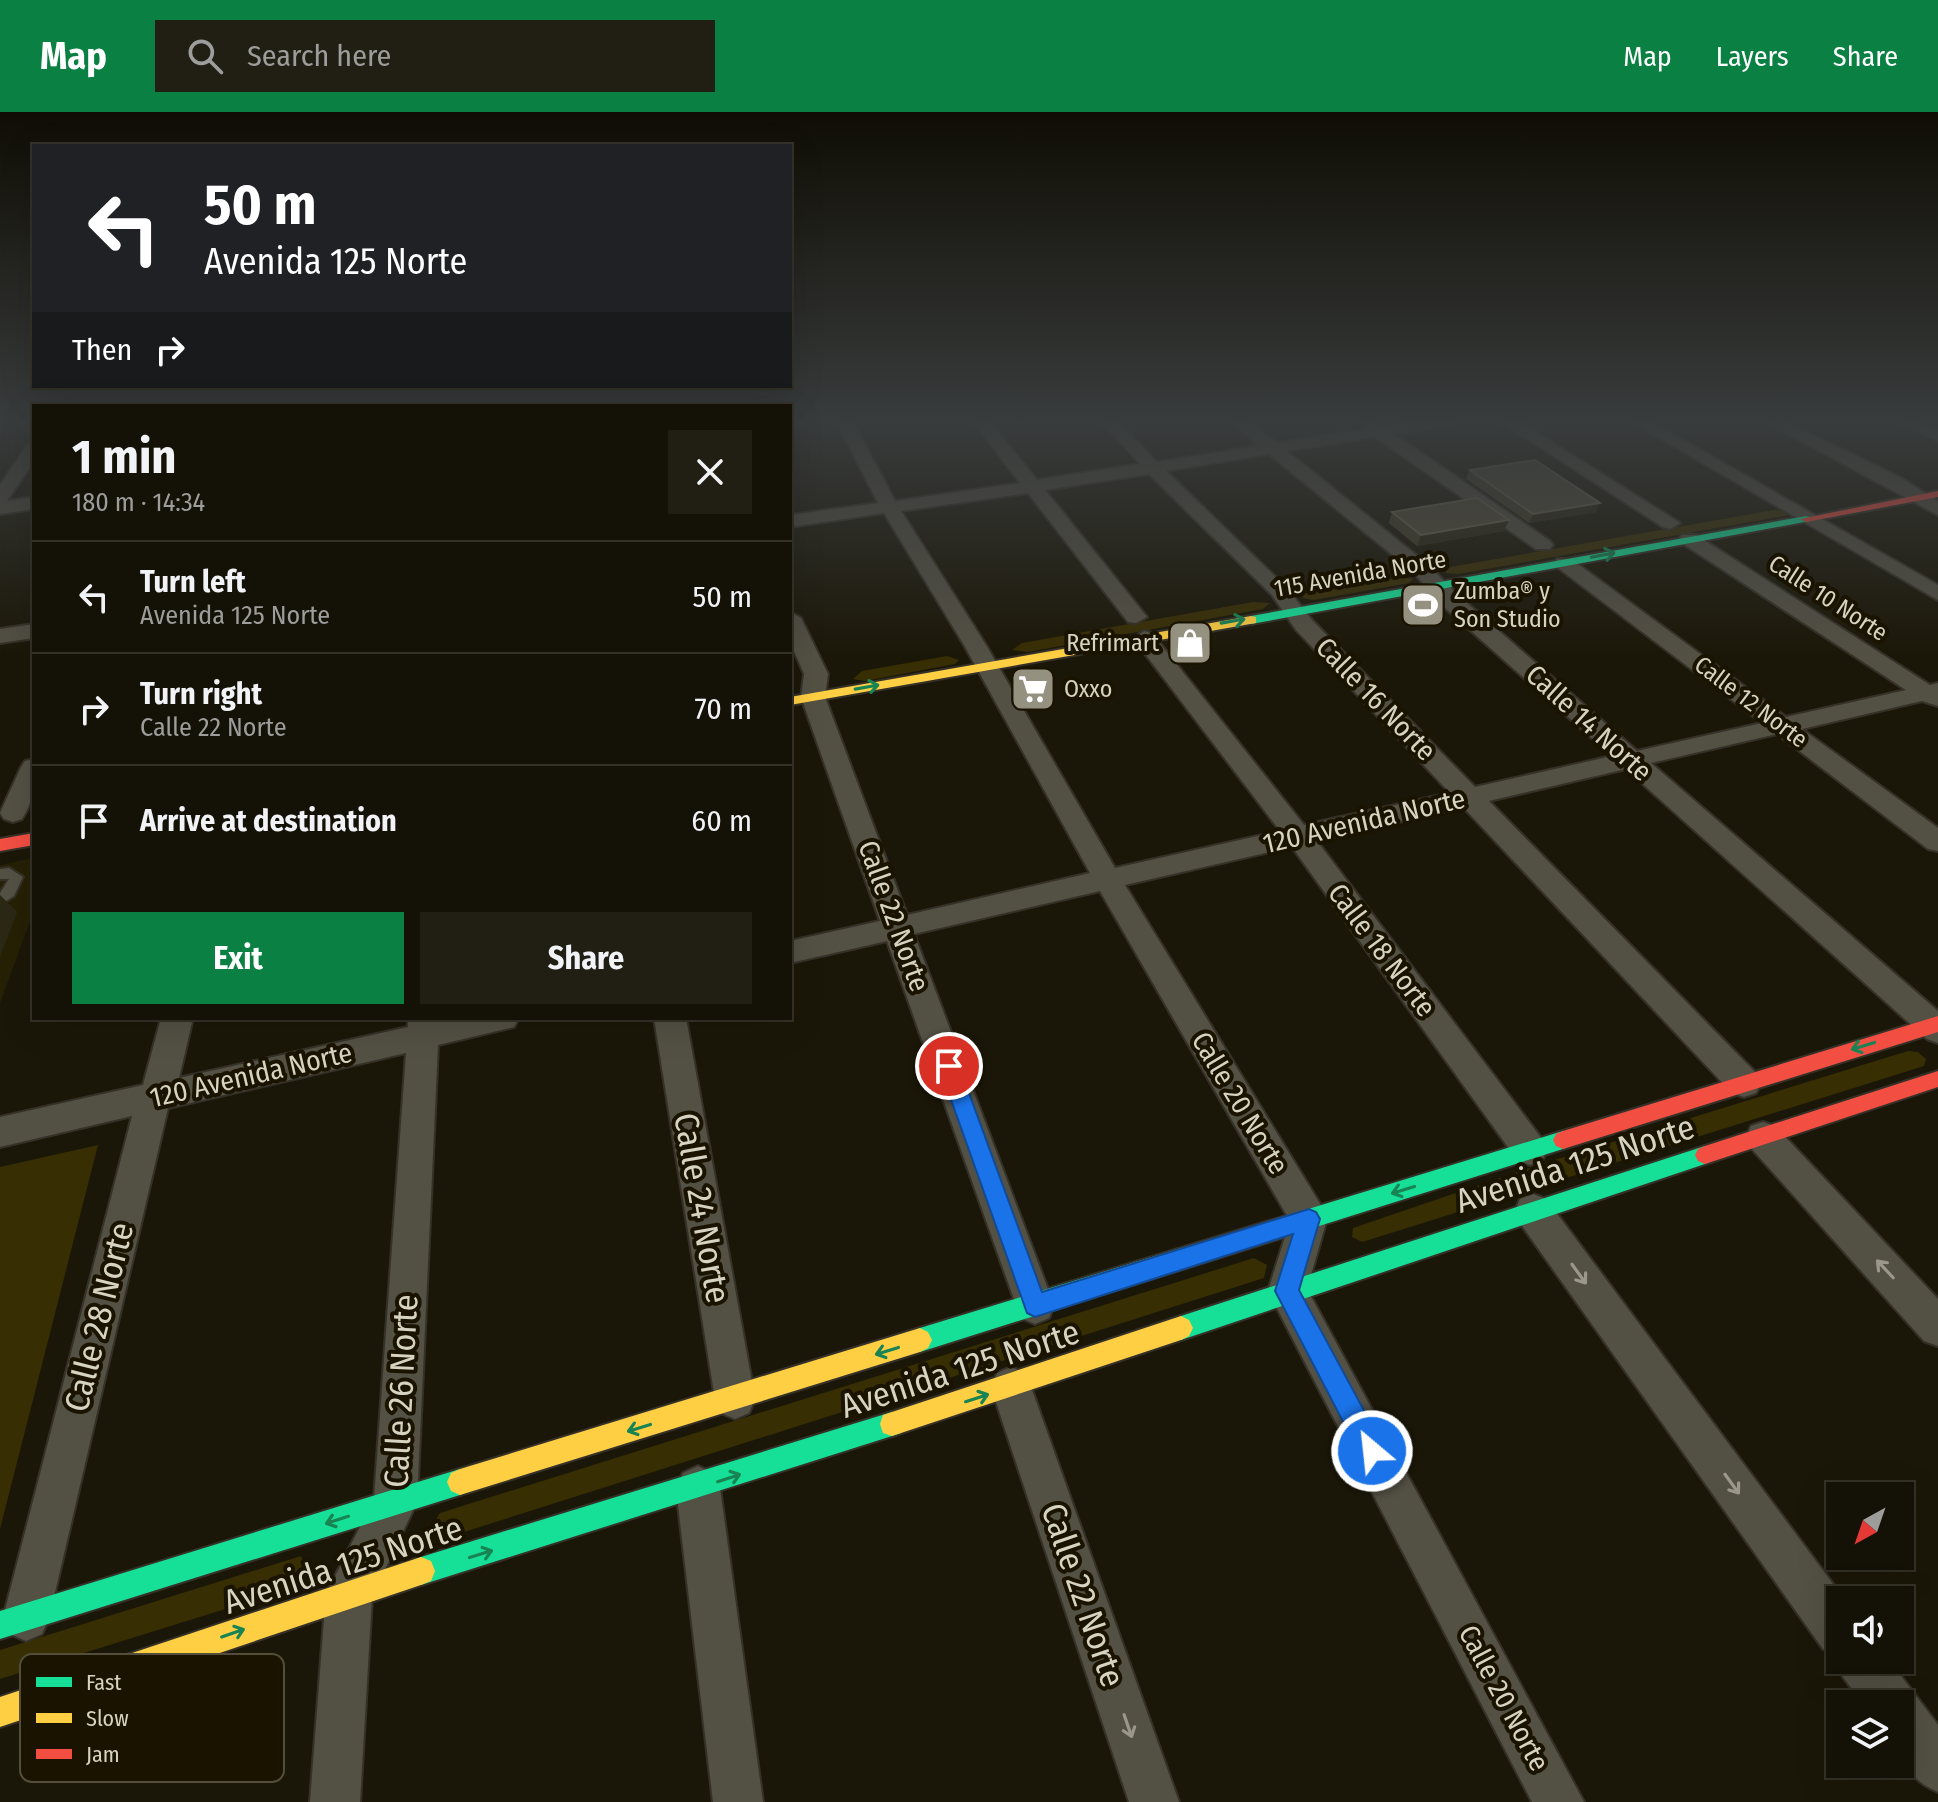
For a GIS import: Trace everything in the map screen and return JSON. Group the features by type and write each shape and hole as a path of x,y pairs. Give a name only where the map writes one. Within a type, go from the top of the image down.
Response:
{"main road":[{"name":"115 Avenida Norte","path":"811,684 1282,596 1427,576 1681,527 1808,507 1898,499"},
{"path":"1754,507 1782,502"},
{"name":"115 Avenida Norte","path":"1644,527 1681,527"},
{"name":"115 Avenida Norte","path":"1519,549 1555,550"},
{"name":"115 Avenida Norte","path":"1388,572 1427,576 1448,562"},
{"path":"0,845 32,839"},
{"name":"Avenida 125 Norte","path":"13,1622 1744,1083 1937,1026"},
{"name":"Avenida 125 Norte","path":"172,1654 349,1594 698,1488 1011,1387 1287,1291 1938,1079"},
{"name":"Avenida 125 Norte","path":"0,1712 20,1705"}],"street":[{"name":"Calle 20 Norte","path":"885,499 978,651 1309,1219"},
{"path":"792,521 947,499"},
{"name":"Calle 18 Norte","path":"1041,499 1140,622 1530,1150"},
{"name":"Calle 16 Norte","path":"1184,499 1282,596 1468,797 1744,1083"},
{"name":"Calle 14 Norte","path":"1333,499 1427,576 1631,760 1937,1026"},
{"name":"Calle 12 Norte","path":"1478,499 1555,550 1938,842"},
{"name":"Calle 10 Norte","path":"1635,499 1934,695"},
{"path":"1776,499 1808,507 1938,594"},
{"path":"0,508 32,503"},
{"name":"Calle 22 Norte","path":"792,624 1035,1305"},
{"path":"0,636 32,631"},
{"name":"120 Avenida Norte","path":"792,952 1781,724 1934,695"},
{"path":"16,813 32,772"},
{"name":"Calle 28 Norte","path":"13,1622 176,1020"},
{"name":"120 Avenida Norte","path":"0,1132 156,1096 424,1027 485,1020"},
{"name":"Calle 24 Norte","path":"670,1020 735,1399"},
{"name":"Calle 26 Norte","path":"335,1802 349,1594 395,1502 419,1063 424,1027"},
{"path":"1763,1137 1938,1327"},
{"path":"1533,1211 1826,1613"},
{"path":"1287,1291 1309,1219"},
{"name":"Calle 20 Norte","path":"1287,1291 1559,1802"},
{"name":"Calle 22 Norte","path":"1011,1387 1154,1802"},
{"path":"698,1488 738,1802"},
{"path":"1914,1734 1938,1767"}],"lane":[{"path":"0,874 9,873 16,877 9,893 0,900"}],"shaded area":[{"path":"1774,510 1788,511 1790,515 1458,574 1445,573 1450,567"},
{"path":"1402,577 1413,579 1409,583 1314,600 1302,598 1306,593"},
{"path":"1253,602 1270,603 1263,609 1028,652 1012,650 1022,643"},
{"path":"947,656 959,660 955,664 865,681 853,679 862,671"},
{"path":"32,858 32,916 0,1003 0,865"},
{"path":"1908,1051 1918,1052 1926,1059 1924,1066 1362,1242 1352,1237 1353,1228 1535,1166"},
{"path":"98,1145 0,1529 0,1167"},
{"path":"1254,1258 1267,1265 1264,1278 439,1540 429,1530 440,1513"},
{"path":"301,1556 307,1572 296,1587 80,1654 20,1654 20,1673 0,1679 0,1650"}],"building":[{"path":"1478,499 1509,520 1421,535 1392,512"},
{"path":"1511,499 1594,499 1600,503 1533,514"}],"traffic: fast":[{"path":"1251,620 1806,519"},
{"path":"920,1340 1563,1140"},
{"path":"1181,1328 1705,1155"},
{"path":"421,1571 892,1424"},
{"path":"0,1625 460,1482"}],"traffic: slow":[{"path":"792,701 1251,620"},
{"path":"892,1424 1181,1328"},
{"path":"460,1482 920,1340"},
{"path":"173,1654 421,1571"},
{"path":"0,1712 20,1705"}],"traffic: jam":[{"path":"1806,519 1912,499"},
{"path":"0,845 32,839"},
{"path":"1563,1140 1938,1024"},
{"path":"1705,1155 1938,1079"}],"place":[{"name":"Zumba® y Son Studio","path":"1423,605"},
{"name":"Refrimart","path":"1190,643"},
{"name":"Oxxo","path":"1033,689"}],"route":[{"path":"949,1066 1035,1305 1309,1219 1287,1291 1372,1451"}]}
